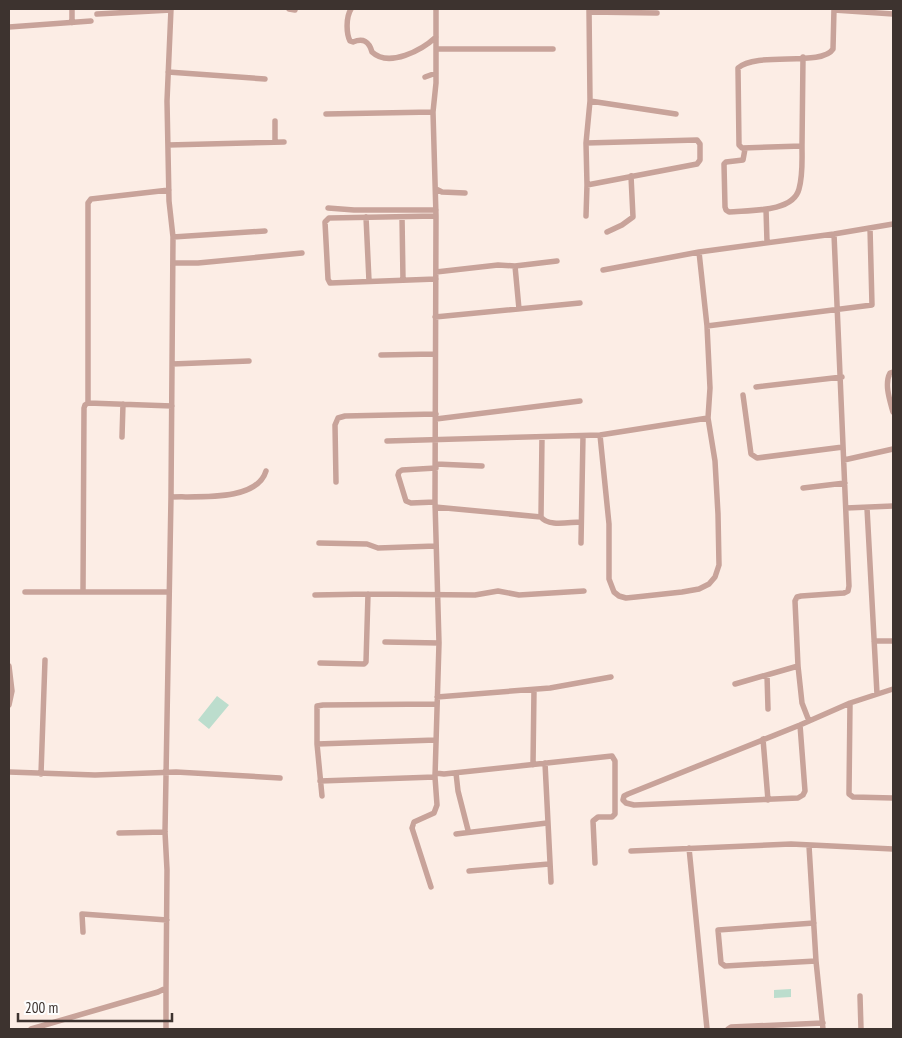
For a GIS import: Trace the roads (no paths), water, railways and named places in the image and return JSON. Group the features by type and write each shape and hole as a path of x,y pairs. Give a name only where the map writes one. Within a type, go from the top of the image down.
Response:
{"street":[{"path":"72,9 72,22"},
{"path":"97,14 171,9 168,72 168,145 173,264 167,774 164,832 167,870 166,1029"},
{"path":"351,9 348,15 348,37 350,41 363,40 371,48 372,52 380,58 408,54 422,48 436,37"},
{"path":"431,887 412,828 414,822 432,815 437,805 435,775 439,643 435,504 436,189 433,112 436,73 436,9"},
{"path":"802,146 745,149 739,145 738,68 754,61 826,55 832,52 834,49 834,9 893,14"},
{"path":"586,216 586,143 590,100 589,11 657,13"},
{"path":"9,27 91,21"},
{"path":"436,49 554,49"},
{"path":"745,149 744,160 726,162 724,164 726,210 728,212 766,209 792,202 799,192 802,146 803,57"},
{"path":"168,72 265,79"},
{"path":"425,77 436,73"},
{"path":"590,100 676,114"},
{"path":"326,114 433,112"},
{"path":"275,121 275,142"},
{"path":"586,143 697,140 700,142 699,163 587,185"},
{"path":"168,145 284,142"},
{"path":"607,232 633,217 631,176"},
{"path":"436,189 442,192 465,193"},
{"path":"88,404 88,203 91,199 169,190"},
{"path":"328,208 436,213"},
{"path":"766,209 767,242"},
{"path":"436,213 402,217 329,218 326,220 328,280 331,283 403,280 498,265 515,266 557,261"},
{"path":"366,217 369,281"},
{"path":"402,217 403,280"},
{"path":"603,270 699,252 893,224"},
{"path":"707,326 872,305 870,228"},
{"path":"173,237 265,231"},
{"path":"808,721 802,703 798,666 795,605 797,597 844,594 848,591 842,377 834,234"},
{"path":"600,435 609,524 609,579 614,592 626,598 682,592 699,588 713,581 718,571 715,461 708,418 710,388 707,326 699,252"},
{"path":"173,264 302,253"},
{"path":"515,266 519,308"},
{"path":"435,317 580,303"},
{"path":"381,355 435,354"},
{"path":"172,364 249,361"},
{"path":"893,372 888,375 888,379 889,398 893,412"},
{"path":"756,387 842,377"},
{"path":"743,395 751,454 757,458 843,447"},
{"path":"336,482 335,425 338,418 345,416 436,416 580,401"},
{"path":"122,437 123,404"},
{"path":"83,592 85,405 172,406"},
{"path":"387,441 600,435 708,418"},
{"path":"581,543 584,436"},
{"path":"540,516 542,437"},
{"path":"844,460 893,449"},
{"path":"482,466 436,466 402,470 398,475 406,501 411,503 540,516 549,523 581,522"},
{"path":"171,497 194,497 248,490 262,481 266,471"},
{"path":"803,488 845,483"},
{"path":"846,508 893,506"},
{"path":"867,508 877,694"},
{"path":"319,543 367,544 378,548 436,546"},
{"path":"315,595 475,595 498,591 519,595 584,591"},
{"path":"25,592 169,592"},
{"path":"320,663 364,664 366,662 368,594"},
{"path":"874,641 893,641"},
{"path":"385,642 439,643"},
{"path":"41,774 45,660"},
{"path":"9,666 12,696 9,705"},
{"path":"735,684 798,666"},
{"path":"767,674 768,709"},
{"path":"436,696 534,690 611,677"},
{"path":"800,725 805,790 803,795 798,798 634,805 626,803 624,800 624,796 628,794 850,703 893,689"},
{"path":"533,765 534,690"},
{"path":"850,703 849,794 853,797 893,798"},
{"path":"322,796 316,708 320,705 436,704"},
{"path":"763,739 768,800"},
{"path":"317,744 436,740"},
{"path":"320,781 435,775 608,755 614,758 615,814 612,817 598,817 593,822 595,864"},
{"path":"545,763 551,882"},
{"path":"9,772 280,778"},
{"path":"456,773 458,791 468,830"},
{"path":"456,834 547,823"},
{"path":"119,833 164,832"},
{"path":"631,851 791,844 893,849"},
{"path":"728,1029 731,1027 823,1026 816,961 809,846"},
{"path":"689,848 707,1029"},
{"path":"469,871 549,864"},
{"path":"83,932 82,914 167,920"},
{"path":"814,923 718,930 721,963 725,966 816,961"},
{"path":"31,1029 158,992 166,988"},
{"path":"860,996 861,1029"}]}
